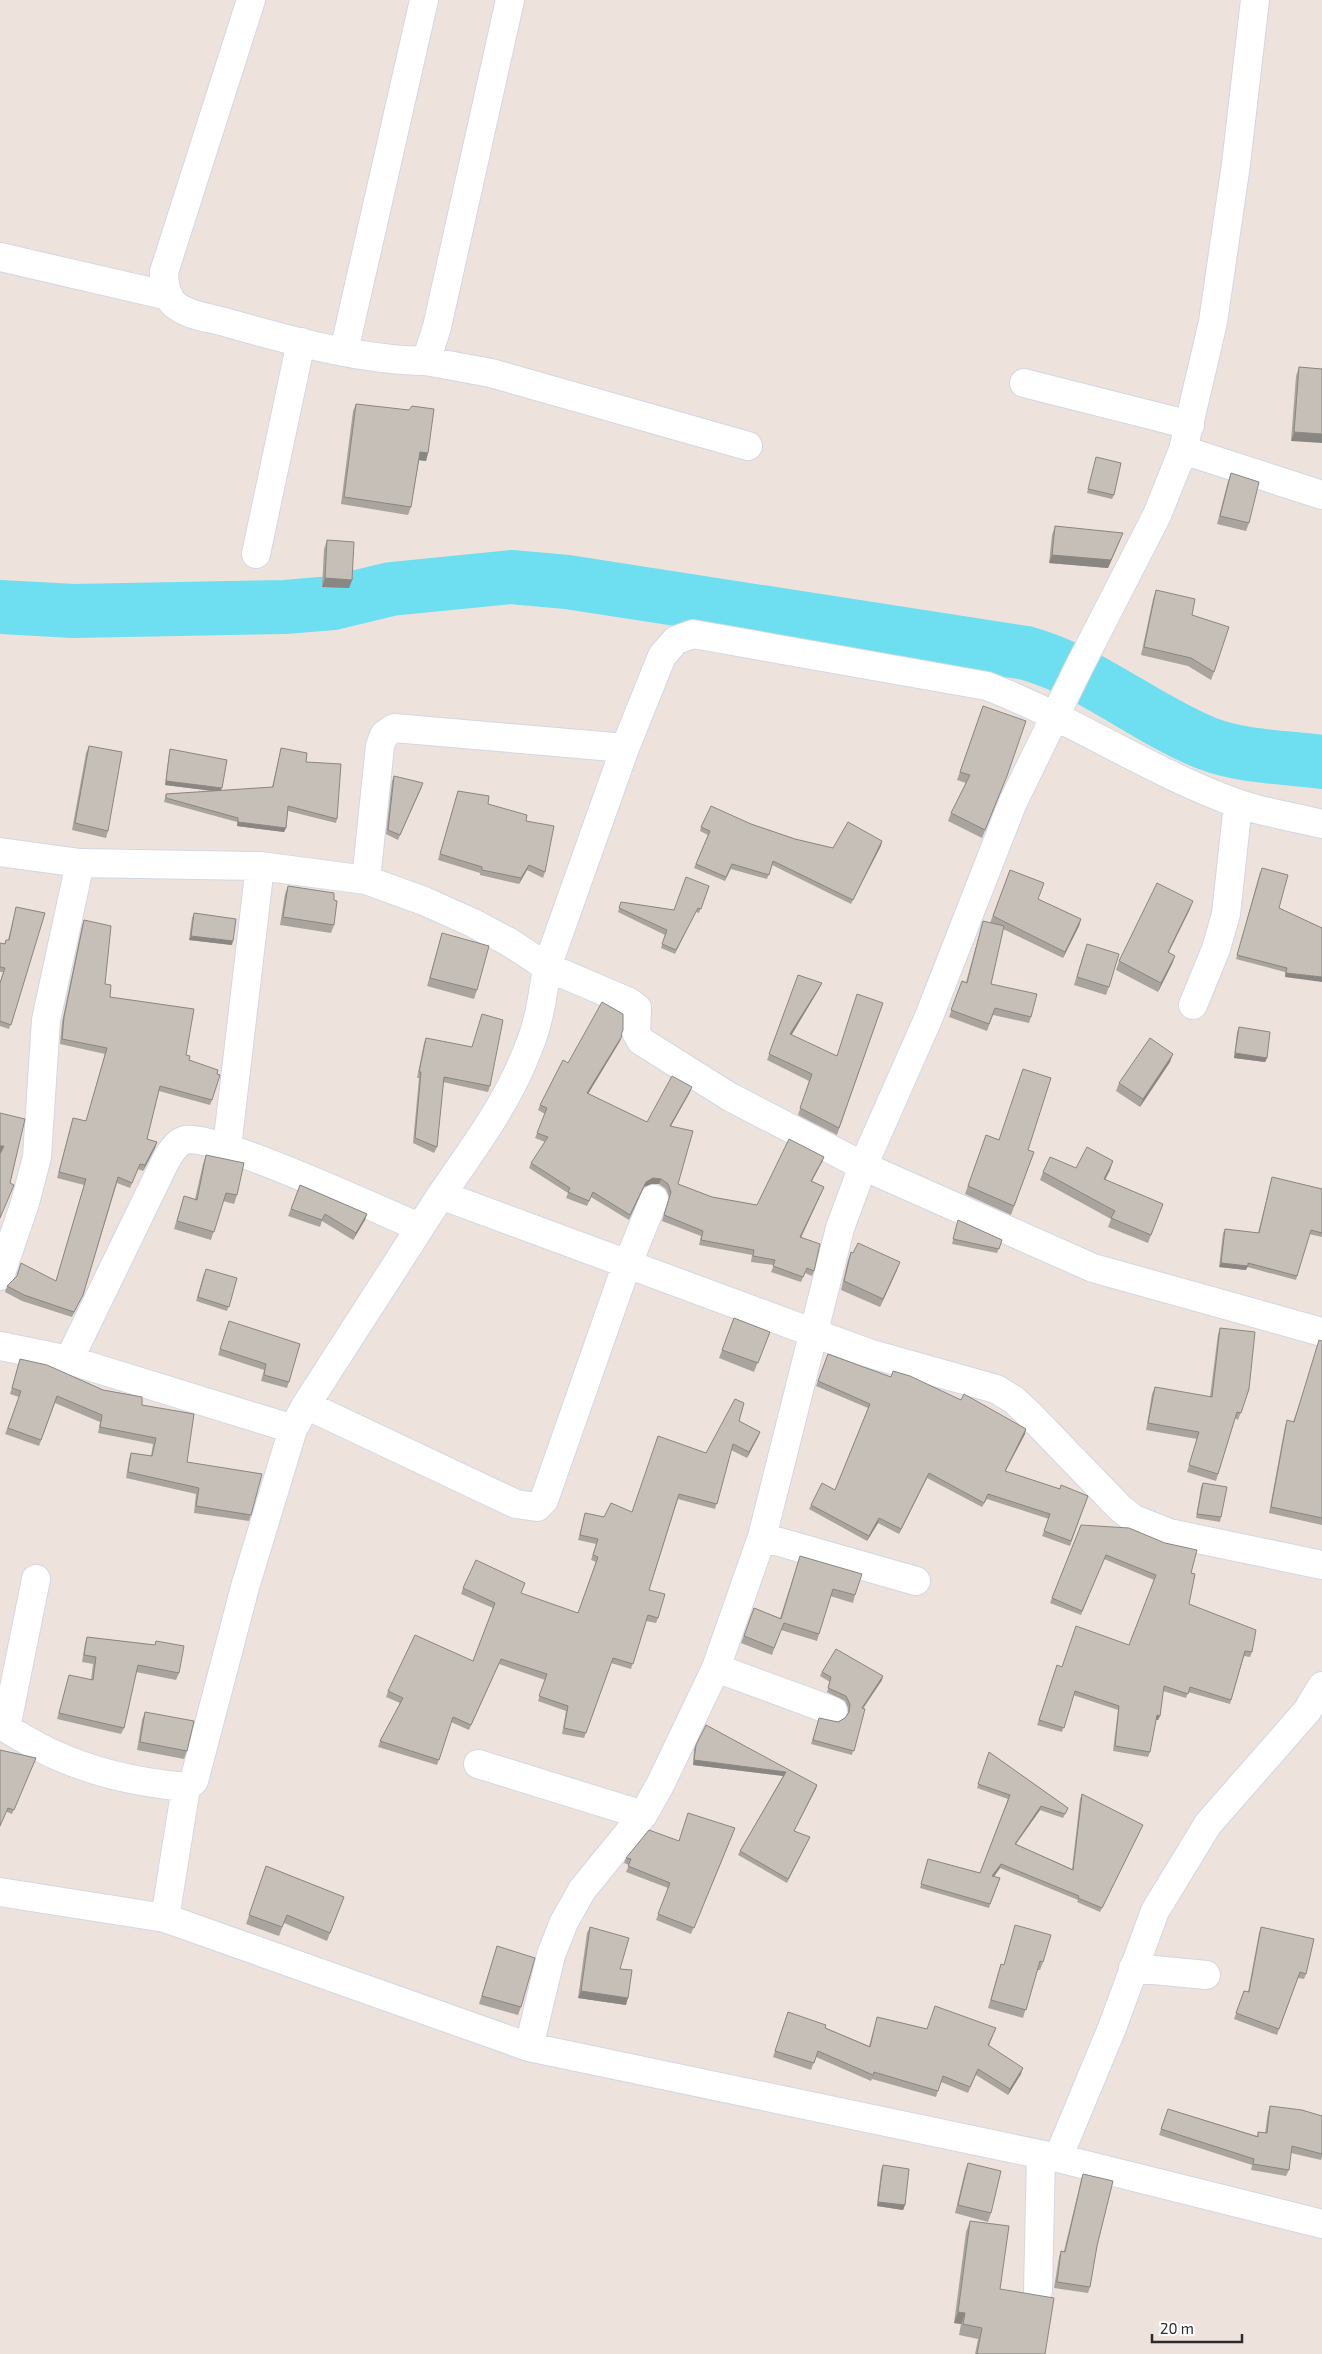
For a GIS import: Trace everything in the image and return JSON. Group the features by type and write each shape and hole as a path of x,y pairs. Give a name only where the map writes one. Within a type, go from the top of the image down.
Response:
{"street":[{"path":"251,0 164,272 164,285 175,304 193,313 301,342 405,362 426,361 491,373 748,446"},
{"path":"344,351 424,0"},
{"path":"426,361 439,317 510,0"},
{"path":"529,2047 551,1955 564,1922 582,1890 643,1815 660,1785 716,1668 762,1538 840,1228 863,1166 928,1018 1013,802 1079,667 1157,515 1186,438 1213,322 1236,164 1255,0"},
{"path":"0,257 169,296"},
{"path":"256,554 301,342"},
{"path":"1024,384 1186,438 1322,495"},
{"path":"165,1918 186,1788 194,1781 245,1587 293,1429 306,1405 419,1227 509,1089 528,1050 540,1014 547,967 625,748 662,656 676,640 693,634 987,686 1059,710 1130,757 1238,804 1322,824"},
{"path":"366,880 380,746 384,736 394,728 625,748"},
{"path":"1193,1005 1216,950 1226,914 1238,804"},
{"path":"0,852 80,863 260,866 366,880 424,901 474,923 509,942 547,967 629,1002 637,1008 636,1032 641,1041 730,1097 863,1166 1093,1268 1322,1332"},
{"path":"0,1276 25,1203 37,1157 46,1020 80,863"},
{"path":"227,1147 260,866"},
{"path":"69,1360 167,1158 178,1143 191,1139 227,1147 419,1227"},
{"path":"441,1195 625,1271 813,1332 868,1353 996,1389 1014,1400 1030,1415 1120,1508 1148,1525 1169,1533 1322,1565"},
{"path":"306,1405 516,1504 537,1508 544,1500 625,1271 654,1199"},
{"path":"0,1346 69,1360 293,1429"},
{"path":"762,1538 916,1581"},
{"path":"36,1579 26,1640 3,1726 51,1753 86,1767 186,1788"},
{"path":"716,1668 833,1711"},
{"path":"1038,2291 1050,2157 1112,2028 1155,1911 1208,1824 1307,1711 1322,1686"},
{"path":"478,1764 643,1815"},
{"path":"0,1892 165,1918 529,2047 1050,2157 1322,2224"},
{"path":"1133,1968 1206,1975"}],"building":[{"path":"1299,367 1322,369 1322,434 1294,432"},
{"path":"356,404 409,410 412,406 434,409 428,453 420,452 411,507 344,497"},
{"path":"1096,457 1121,463 1114,495 1088,489"},
{"path":"1231,473 1259,482 1249,523 1220,516"},
{"path":"1055,526 1123,533 1111,560 1052,555"},
{"path":"327,540 354,542 352,580 325,578"},
{"path":"1156,590 1195,599 1192,615 1229,627 1214,672 1191,658 1144,647"},
{"path":"983,706 1026,721 1007,776 985,830 951,813 970,775 960,772"},
{"path":"89,746 122,752 108,831 75,823"},
{"path":"281,748 307,753 306,762 341,764 337,819 288,806 286,828 238,822 238,818 166,798 166,794 273,787"},
{"path":"170,749 227,760 222,788 166,781"},
{"path":"394,776 423,783 400,835 388,830"},
{"path":"458,791 489,796 488,804 527,815 526,821 554,826 545,872 529,865 521,878 482,870 482,867 440,854"},
{"path":"711,806 751,824 795,839 833,848 848,822 882,841 853,900 773,861 769,875 732,864 726,877 696,864 710,831 701,827"},
{"path":"1262,868 1288,875 1279,908 1322,928 1322,977 1286,973 1287,968 1237,955"},
{"path":"1010,870 1044,883 1038,899 1081,919 1065,952 993,916"},
{"path":"686,877 709,886 701,909 698,908 676,950 662,944 667,930 619,908 621,902 674,910"},
{"path":"1157,883 1193,901 1168,952 1175,956 1161,983 1119,961"},
{"path":"288,886 334,893 334,900 337,901 334,925 283,917"},
{"path":"16,907 45,913 11,1025 0,1021 0,983 5,968 0,967 0,943 5,944 6,940 9,940"},
{"path":"194,913 236,919 233,941 191,936"},
{"path":"84,920 111,926 105,984 111,985 110,997 194,1009 186,1055 190,1056 189,1060 218,1070 217,1074 220,1075 212,1100 160,1086 147,1139 157,1142 145,1165 140,1164 132,1183 118,1177 83,1295 74,1312 24,1295 7,1286 17,1276 21,1263 56,1281 86,1179 59,1172 73,1118 86,1121 107,1048 62,1039 64,1017"},
{"path":"983,921 1004,926 991,984 1037,994 1031,1017 995,1008 989,1024 951,1010 962,981 967,983"},
{"path":"442,933 489,946 477,990 430,978"},
{"path":"1087,944 1119,954 1109,987 1077,977"},
{"path":"798,975 822,983 790,1034 837,1056 857,994 883,1003 839,1128 800,1108 812,1074 769,1054"},
{"path":"602,1002 623,1014 623,1030 622,1036 587,1093 647,1122 672,1076 692,1087 670,1126 693,1131 678,1184 712,1197 757,1205 789,1139 824,1157 811,1181 824,1187 800,1237 820,1244 814,1271 807,1268 803,1277 773,1266 775,1260 753,1256 754,1250 701,1240 703,1231 664,1215 671,1192 668,1184 661,1179 653,1178 646,1182 630,1215 593,1192 589,1201 568,1192 570,1188 531,1163 548,1137 537,1133 547,1108 540,1105 563,1060 568,1063"},
{"path":"482,1014 503,1020 490,1086 444,1077 437,1147 415,1138 421,1072 419,1072 426,1038 472,1047"},
{"path":"1239,1027 1270,1032 1267,1058 1235,1053"},
{"path":"1150,1038 1173,1054 1143,1099 1119,1083"},
{"path":"1023,1069 1051,1078 1028,1150 1034,1152 1014,1206 968,1186 986,1135 999,1140"},
{"path":"0,1113 25,1119 10,1183 14,1185 0,1218 0,1154 4,1146 0,1146"},
{"path":"1087,1147 1113,1161 1104,1179 1163,1204 1151,1235 1111,1218 1115,1211 1043,1172 1050,1157 1076,1168"},
{"path":"206,1155 244,1163 237,1195 226,1193 214,1232 177,1221 184,1196 197,1200"},
{"path":"1272,1177 1322,1189 1322,1233 1311,1230 1297,1276 1248,1263 1248,1266 1221,1263 1225,1229 1259,1233"},
{"path":"300,1185 367,1214 356,1233 325,1214 322,1220 291,1209"},
{"path":"958,1220 1002,1240 999,1249 953,1239"},
{"path":"858,1243 900,1262 883,1299 844,1281 851,1252 853,1253"},
{"path":"206,1269 237,1278 229,1307 198,1297"},
{"path":"734,1318 770,1332 758,1363 722,1350"},
{"path":"229,1321 300,1344 289,1382 264,1375 266,1364 220,1349"},
{"path":"1220,1328 1255,1332 1249,1389 1241,1413 1237,1412 1218,1474 1189,1465 1199,1432 1148,1423 1155,1387 1212,1397"},
{"path":"1319,1340 1322,1341 1322,1518 1271,1507 1287,1420 1294,1422"},
{"path":"828,1354 891,1377 893,1371 910,1376 961,1400 964,1394 1026,1429 1005,1471 1060,1489 1061,1485 1088,1496 1071,1541 1044,1531 1050,1514 988,1494 984,1503 929,1473 901,1529 879,1518 869,1536 811,1505 822,1483 835,1490 870,1404 818,1381"},
{"path":"20,1359 47,1365 103,1390 142,1397 142,1405 194,1414 187,1462 262,1474 251,1515 196,1506 199,1488 128,1472 131,1453 152,1456 156,1438 100,1427 102,1415 57,1396 41,1440 8,1428 21,1391 12,1388"},
{"path":"735,1399 744,1403 739,1421 760,1432 749,1452 733,1444 717,1504 679,1494 649,1590 665,1594 658,1618 648,1615 633,1664 613,1658 586,1733 564,1728 568,1706 539,1696 547,1674 501,1659 471,1725 453,1717 439,1760 380,1741 403,1698 388,1691 415,1635 473,1661 495,1603 463,1588 476,1560 525,1583 521,1593 578,1613 598,1557 593,1555 598,1539 580,1535 585,1513 604,1517 611,1503 632,1512 658,1436 706,1453"},
{"path":"1203,1483 1227,1487 1221,1517 1197,1514"},
{"path":"1081,1525 1129,1528 1165,1543 1197,1550 1191,1573 1195,1574 1189,1604 1256,1630 1252,1652 1245,1651 1231,1700 1190,1687 1188,1694 1164,1686 1160,1716 1157,1715 1150,1752 1115,1746 1119,1706 1075,1691 1064,1728 1039,1720 1057,1665 1062,1667 1076,1626 1129,1645 1156,1575 1106,1555 1082,1611 1052,1598"},
{"path":"800,1556 862,1574 855,1595 833,1589 819,1634 784,1623 774,1648 744,1636 754,1608 781,1619"},
{"path":"87,1637 155,1645 156,1641 184,1646 179,1673 138,1665 124,1728 59,1713 69,1675 93,1680 96,1657 84,1655"},
{"path":"836,1649 883,1676 862,1708 865,1709 854,1751 813,1740 819,1718 838,1722 845,1718 849,1712 850,1704 846,1696 828,1688 831,1677 822,1672"},
{"path":"145,1712 194,1721 187,1751 140,1742"},
{"path":"706,1725 817,1785 794,1831 810,1837 788,1879 740,1851 786,1772 694,1760 696,1745"},
{"path":"0,1750 36,1758 14,1810 8,1808 0,1826"},
{"path":"989,1752 1068,1808 1065,1814 1041,1806 1015,1844 1073,1870 1082,1794 1143,1825 1102,1908 1078,1898 1079,1896 1001,1864 992,1876 1000,1878 990,1904 921,1884 928,1859 980,1873 1010,1795 978,1784"},
{"path":"688,1813 735,1828 694,1928 658,1914 670,1883 628,1866 631,1859 626,1858 649,1830 679,1841"},
{"path":"266,1866 344,1897 330,1933 287,1915 282,1927 249,1915"},
{"path":"1015,1925 1051,1935 1043,1962 1040,1961 1026,2010 991,2000 1001,1964 1004,1965"},
{"path":"590,1927 629,1938 620,1969 632,1970 628,1998 581,1991"},
{"path":"1261,1927 1314,1939 1306,1974 1300,1972 1279,2029 1236,2013 1244,1991 1249,1992"},
{"path":"497,1946 535,1958 521,2007 482,1996"},
{"path":"935,2006 996,2028 988,2045 1023,2068 1010,2089 978,2069 970,2087 943,2076 938,2091 874,2072 873,2075 818,2051 814,2063 775,2051 788,2012 826,2025 825,2028 870,2047 877,2017 927,2029"},
{"path":"1270,2106 1302,2110 1322,2116 1322,2154 1292,2146 1289,2170 1253,2164 1254,2159 1161,2129 1168,2109 1258,2137 1258,2132 1267,2133"},
{"path":"968,2163 1001,2171 991,2213 958,2205"},
{"path":"883,2165 909,2169 905,2205 878,2202"},
{"path":"1083,2174 1113,2181 1097,2246 1090,2287 1057,2282 1061,2251 1065,2252"},
{"path":"970,2221 1009,2226 1000,2289 1054,2298 1045,2354 977,2354 982,2328 963,2324 965,2313 958,2312"}],"waterway":[{"path":"0,607 74,611 285,607 333,603 391,589 511,577 567,582 1026,653 1073,671 1183,733 1219,748 1248,754 1322,762"}]}
